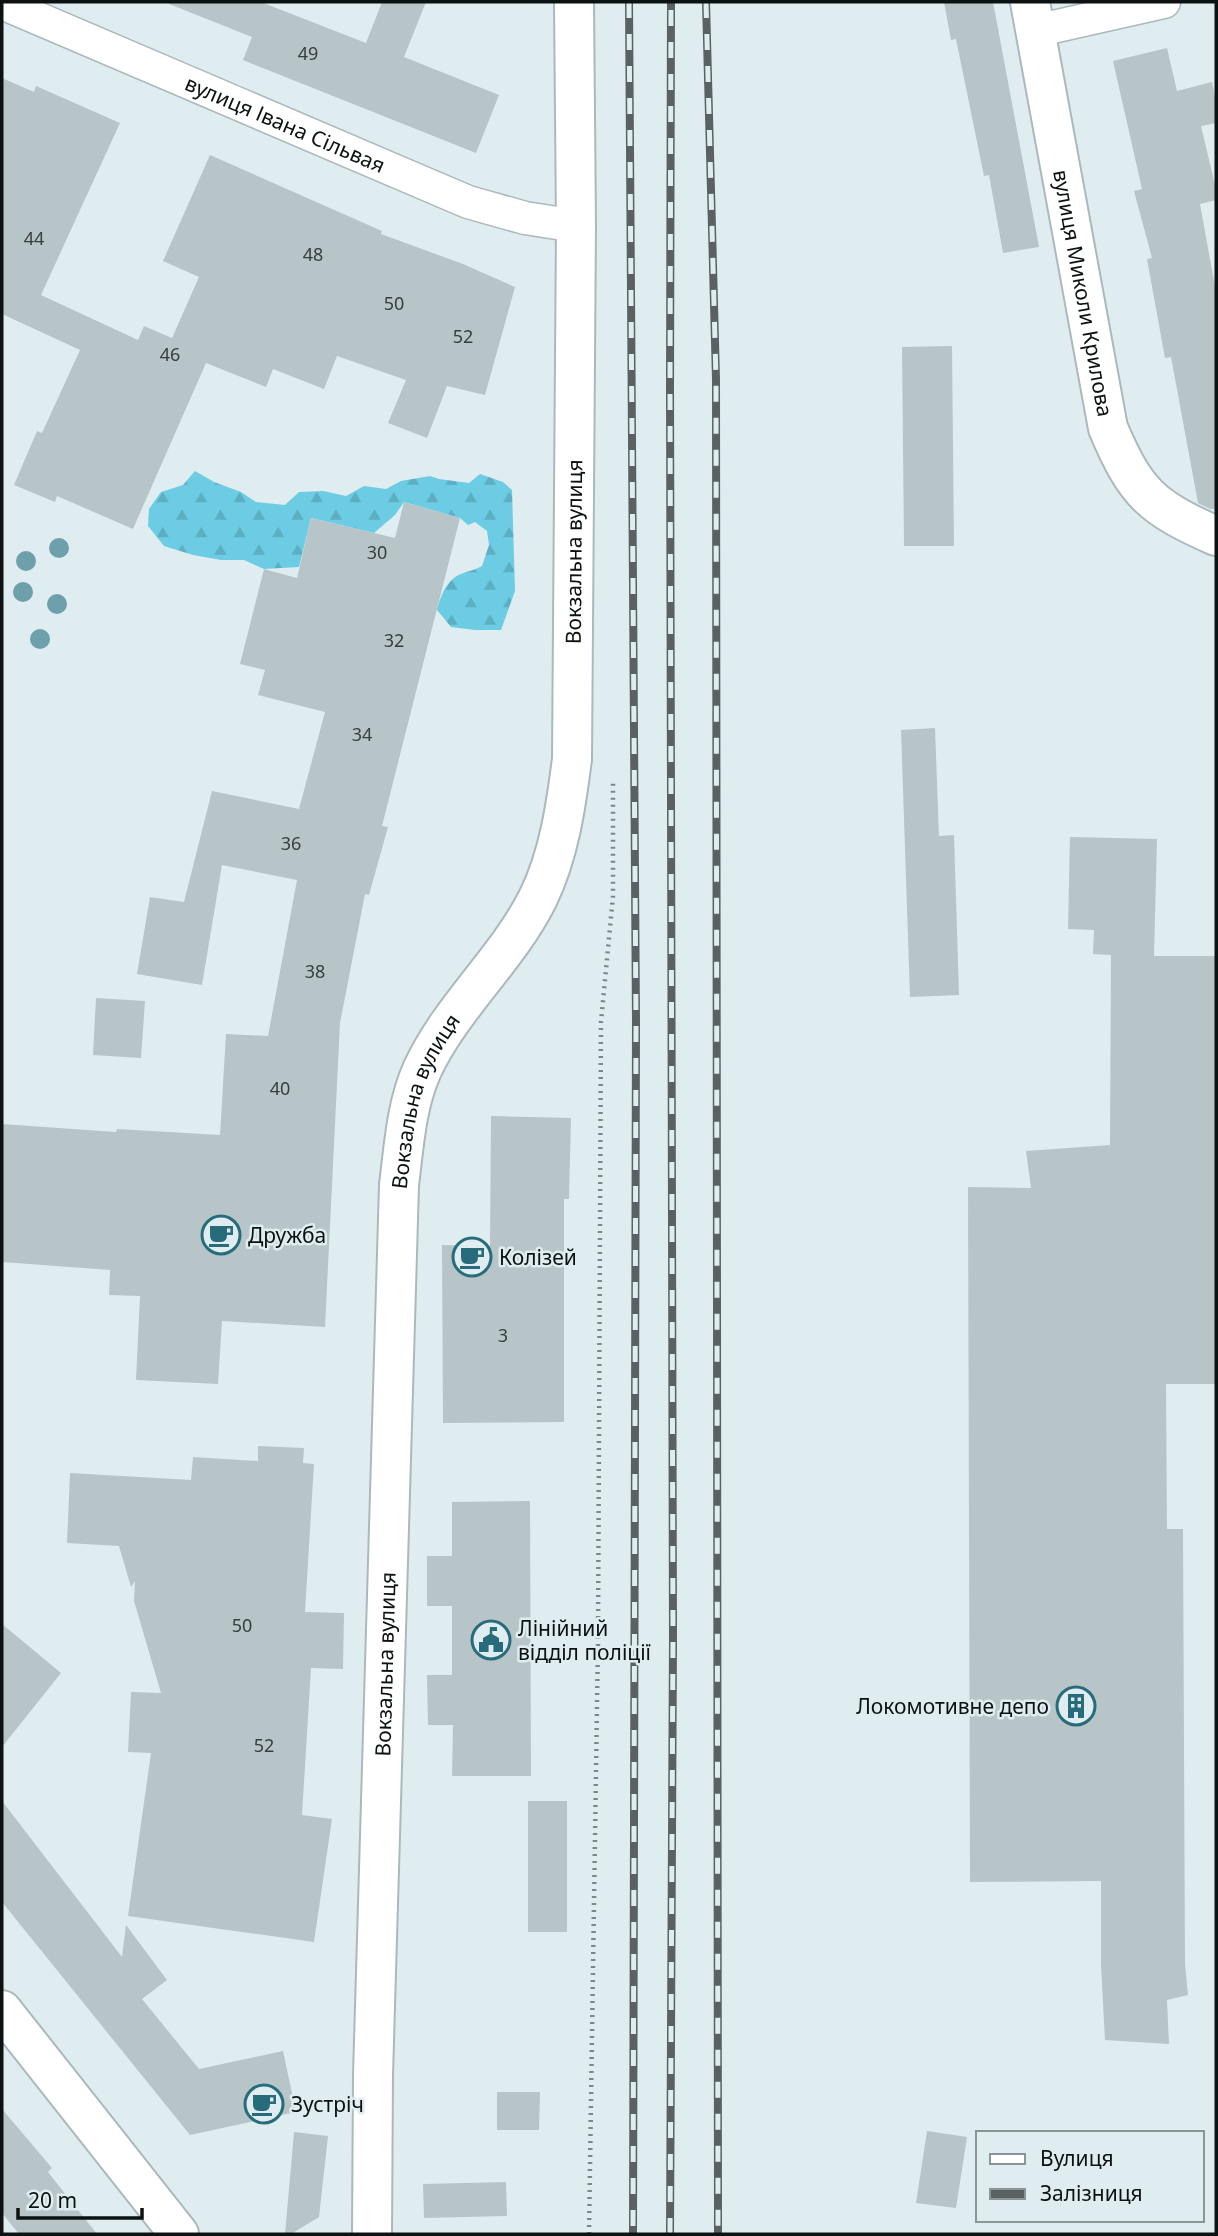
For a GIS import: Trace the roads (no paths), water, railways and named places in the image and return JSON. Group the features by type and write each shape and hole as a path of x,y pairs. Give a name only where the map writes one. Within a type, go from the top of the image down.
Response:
{"street":[{"name":"Вокзальна вулиця","path":"372,2234 373,2061 399,1185 407,1117 422,1071 448,1024 513,938 538,898 554,859 566,808 572,759 576,226 574,2"},
{"path":"1033,16 1164,2"},
{"name":"вулиця Івана Сільвая","path":"2,3 468,202 525,218 576,226"},
{"name":"вулиця Миколи Крилова","path":"1033,16 1108,428 1123,463 1142,492 1170,514 1216,536"},
{"path":"2,2010 179,2234"}],"railway":[{"path":"629,2 636,1022 633,2234"},
{"path":"670,2234 673,1639 671,2"},
{"path":"706,2 716,379 718,2234"}],"place":[{"name":"Дружба","path":"221,1235"},
{"name":"Колізей","path":"472,1257"},
{"name":"Лінійний відділ поліції","path":"491,1640"},
{"name":"Локомотивне депо","path":"1076,1706"},
{"name":"Зустріч","path":"264,2104"}]}
